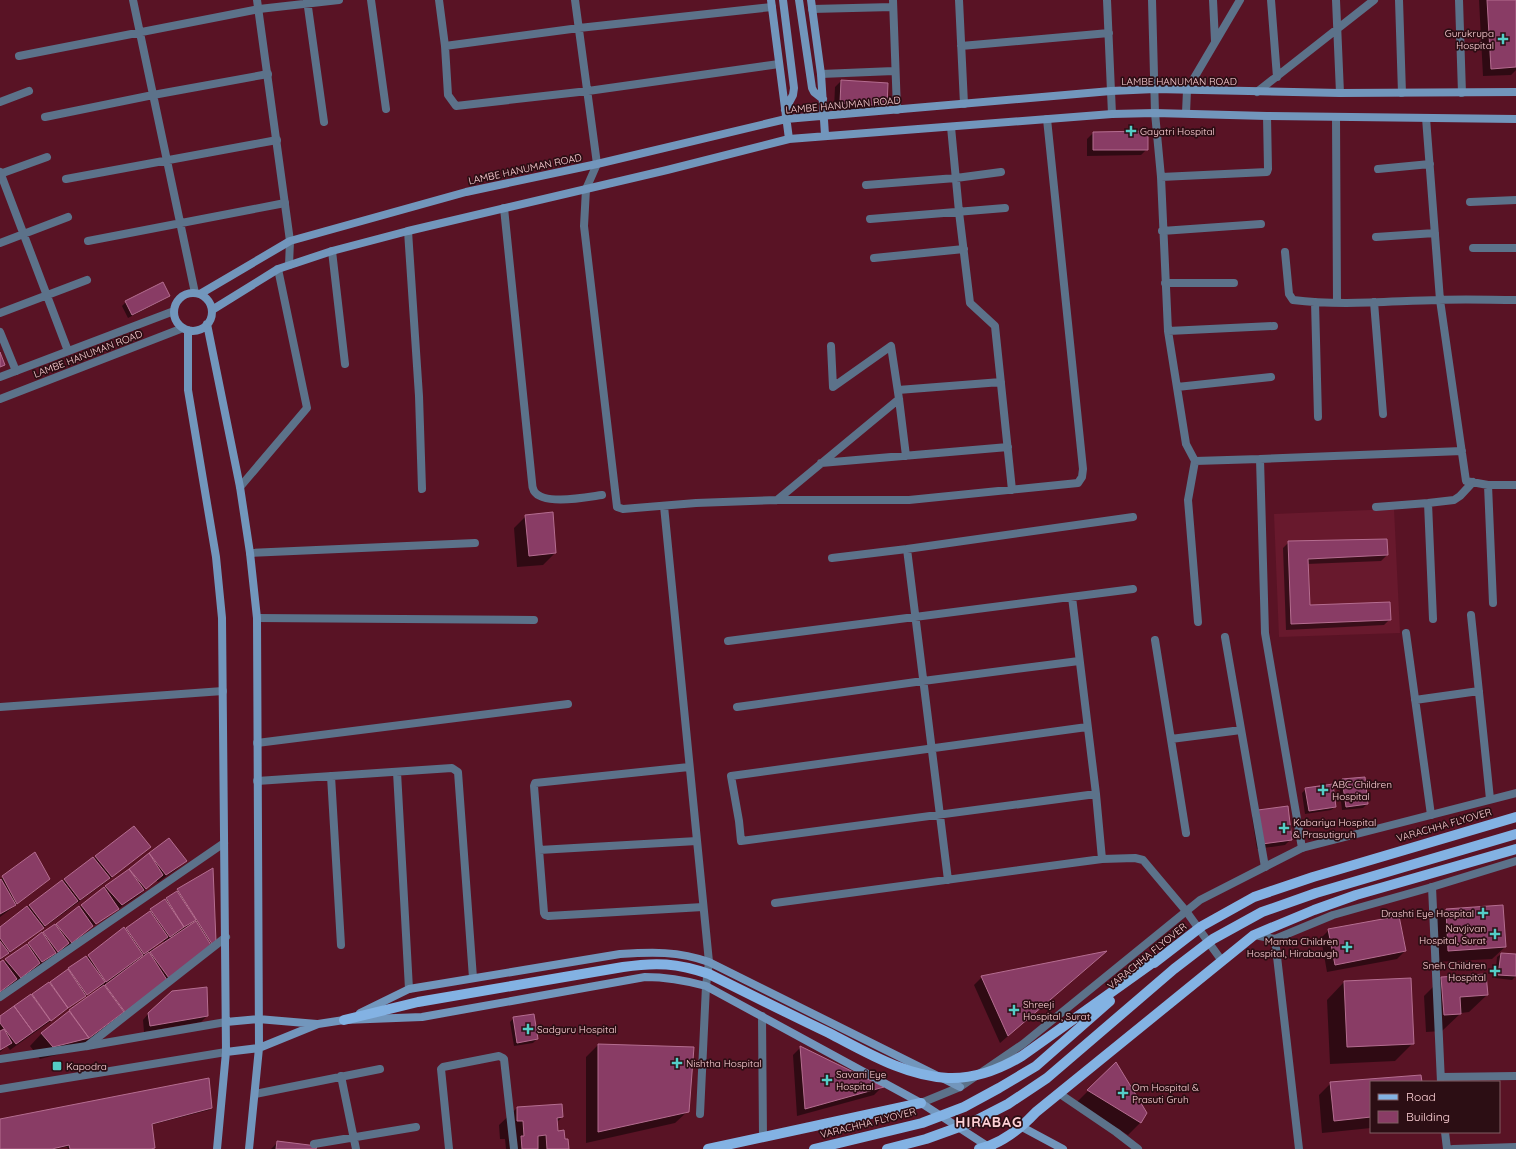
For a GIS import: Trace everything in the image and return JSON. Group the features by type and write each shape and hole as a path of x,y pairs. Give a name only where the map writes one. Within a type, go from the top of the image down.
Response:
{"main road":[{"path":"783,0 794,88 794,95 785,110"},
{"path":"799,0 812,88 814,92 822,99"},
{"path":"811,0 821,74 825,135"},
{"path":"771,4 789,139"},
{"name":"LAMBE HANUMAN ROAD","path":"198,294 290,241 466,192 597,164 786,119 1110,91 1155,89 1340,93 1516,92"},
{"path":"212,310 278,269 332,251 408,231 789,139 825,135 951,127 1112,114 1186,113 1267,116 1516,119"},
{"path":"190,293 198,294 208,300 212,310 210,320 199,330 186,329 176,321 174,311 177,301 181,297 190,293"},
{"path":"207,324 240,487 250,553 256,618 258,1048 249,1149"},
{"path":"186,329 188,390 216,557 222,618 226,1052 217,1149"},
{"name":"VARACHHA FLYOVER","path":"814,1149 922,1123 964,1107 999,1088 1036,1066 1158,960 1202,926 1254,897 1313,876 1516,817"},
{"path":"887,1149 973,1122 1008,1104 1047,1078 1174,969 1207,943 1262,912 1316,892 1516,834"},
{"path":"978,1149 991,1148 1022,1127 1036,1112 1254,935 1314,910 1356,895 1516,849"},
{"path":"344,1020 409,989 620,954 648,952 692,956 708,962 960,1087"},
{"path":"226,1052 258,1048 318,1024 344,1020 418,1002 623,967 646,964 670,964 709,974 886,1062 931,1076 949,1078 969,1077 987,1073 1007,1065 1047,1040 1158,960"},
{"path":"344,1020 422,1017 645,977 668,977 687,980 706,986 921,1103 991,1148"},
{"path":"226,1022 258,1019 318,1024"},
{"path":"708,1149 921,1103"},
{"path":"1022,1127 1058,1148"}],"street":[{"path":"133,0 180,224 198,294"},
{"path":"257,0 290,241 290,266"},
{"path":"19,56 259,9 308,2 339,0"},
{"path":"371,0 386,109"},
{"path":"439,0 445,46 448,95 456,106 588,91 779,64"},
{"path":"575,0 597,164 586,189 584,226 617,507 623,509 776,500 909,500 1078,483 1083,472 1047,119"},
{"path":"958,0 964,104"},
{"path":"1107,0 1112,114"},
{"path":"1152,0 1155,113 1161,177 1162,231 1168,331 1186,444 1195,461 1188,500 1198,622"},
{"path":"1213,0 1215,41"},
{"path":"1186,113 1187,90 1240,0"},
{"path":"1271,0 1277,77"},
{"path":"1336,0 1340,93"},
{"path":"1257,92 1374,0"},
{"path":"1399,0 1402,93"},
{"path":"1459,0 1462,93"},
{"path":"308,2 324,122"},
{"path":"445,46 771,4"},
{"path":"812,9 893,4 894,71 897,110"},
{"path":"960,46 1108,34"},
{"path":"821,74 894,71"},
{"path":"45,117 268,74"},
{"path":"0,102 29,91"},
{"path":"1161,177 1267,172 1267,116"},
{"path":"1336,117 1337,302"},
{"path":"1426,118 1440,300 1466,481 1488,485 1516,485"},
{"path":"951,127 970,303 995,326 1012,490"},
{"path":"66,180 277,140"},
{"path":"46,157 0,173 68,351"},
{"path":"1378,169 1430,164"},
{"path":"866,185 956,178 1001,172"},
{"path":"1470,202 1516,200"},
{"path":"88,241 285,203"},
{"path":"504,208 534,492 541,496 555,500 602,495"},
{"path":"870,219 1005,208"},
{"path":"0,243 68,217"},
{"path":"1162,231 1261,224"},
{"path":"408,231 419,396 422,489"},
{"path":"1376,237 1435,233"},
{"path":"1473,248 1516,248"},
{"path":"874,258 964,249"},
{"path":"332,251 345,364"},
{"path":"1285,252 1289,297 1293,300 1315,302 1374,302 1516,300"},
{"path":"240,487 307,408 278,269"},
{"path":"0,313 87,280"},
{"path":"1165,283 1234,283"},
{"path":"1315,302 1318,417"},
{"path":"1374,302 1383,414"},
{"name":"LAMBE HANUMAN ROAD","path":"0,377 174,311"},
{"path":"1168,331 1274,326"},
{"name":"LAMBE HANUMAN ROAD","path":"0,399 186,329"},
{"path":"0,332 16,371"},
{"path":"831,346 833,387 891,346 906,456"},
{"path":"1177,386 1271,377"},
{"path":"898,390 1001,382"},
{"path":"776,500 899,399"},
{"path":"821,463 1008,447"},
{"path":"1195,461 1462,451"},
{"path":"1260,459 1264,633 1302,848"},
{"path":"1376,507 1428,504 1457,499 1473,482"},
{"path":"1488,485 1493,603"},
{"path":"1428,504 1432,619"},
{"path":"664,506 708,962 700,1114"},
{"path":"832,558 1133,518"},
{"path":"250,553 475,543"},
{"path":"907,549 948,880"},
{"path":"728,641 1133,589"},
{"path":"1072,597 1096,794 1102,859"},
{"path":"1471,615 1490,800"},
{"path":"256,618 534,620"},
{"path":"1406,633 1431,814"},
{"path":"1225,637 1265,867"},
{"path":"1155,640 1186,833"},
{"path":"737,707 1079,661"},
{"path":"0,707 223,691"},
{"path":"1415,700 1479,691"},
{"path":"257,743 568,704"},
{"path":"1087,727 731,776 741,842 939,814 1096,794"},
{"path":"1171,739 1241,730"},
{"path":"689,767 535,783 534,786 544,913 546,915 703,907"},
{"path":"257,781 452,768 458,772 473,978"},
{"path":"396,772 409,989"},
{"path":"331,776 341,945"},
{"path":"921,1103 960,1087 1023,1044 1200,900 1302,848 1516,793"},
{"path":"539,850 697,841"},
{"path":"0,997 224,843"},
{"path":"775,903 1102,859 1135,858 1143,860 1186,911 1222,962"},
{"path":"1254,935 1275,939 1333,915 1432,888 1516,861"},
{"path":"1432,888 1441,1080 1516,1076"},
{"path":"87,1046 226,937"},
{"path":"1275,939 1299,1149"},
{"path":"762,1016 763,1137"},
{"path":"0,1059 87,1046 226,1022"},
{"path":"0,1090 226,1052"},
{"path":"449,1149 441,1069 443,1067 499,1056 504,1060 514,1149"},
{"path":"255,1094 380,1068"},
{"path":"341,1076 356,1149"},
{"path":"1060,1094 1116,1132 1138,1149"},
{"path":"314,1144 416,1127"},
{"path":"1445,1133 1446,1149"},
{"path":"1453,1149 1516,1147"}],"shaded area":[{"path":"1394,509 1400,633 1279,637 1274,514"}],"building":[{"path":"1487,0 1516,0 1516,67 1491,69"},
{"path":"841,80 888,83 887,106 840,103"},
{"path":"1148,131 1148,150 1093,150 1093,132"},
{"path":"163,282 170,296 132,315 125,301"},
{"path":"0,352 5,365 0,367"},
{"path":"553,512 556,553 529,556 525,515"},
{"path":"1387,539 1388,555 1308,559 1310,605 1390,602 1391,620 1291,624 1288,541"},
{"path":"1365,777 1368,804 1346,807 1342,779"},
{"path":"1333,784 1336,807 1309,811 1305,788"},
{"path":"1288,806 1292,840 1262,844 1258,810"},
{"path":"134,826 151,847 112,877 95,856"},
{"path":"169,838 187,861 166,875 149,853"},
{"path":"35,852 50,879 17,904 2,876"},
{"path":"149,853 163,875 146,889 129,869"},
{"path":"93,857 110,878 80,900 64,879"},
{"path":"213,868 216,942 212,944 177,889"},
{"path":"129,869 144,890 122,905 105,886"},
{"path":"1,879 16,905 0,914 0,880"},
{"path":"62,880 78,901 45,926 29,905"},
{"path":"104,887 119,909 96,924 81,905"},
{"path":"177,891 196,920 184,927 166,898"},
{"path":"165,899 184,927 170,937 150,909"},
{"path":"1503,905 1506,947 1448,951 1446,909"},
{"path":"27,906 44,928 10,952 0,938 0,927"},
{"path":"79,906 93,926 72,943 56,924"},
{"path":"150,911 168,937 144,954 126,928"},
{"path":"1399,916 1406,951 1335,965 1328,929"},
{"path":"196,921 211,945 169,978 150,952"},
{"path":"55,924 69,943 58,952 43,932"},
{"path":"124,927 143,955 106,982 88,955"},
{"path":"42,932 56,953 42,962 28,943"},
{"path":"0,941 9,953 0,959"},
{"path":"27,944 40,963 21,978 5,959"},
{"path":"1107,951 1008,1036 981,976"},
{"path":"149,952 167,980 125,1012 105,985"},
{"path":"1501,953 1516,954 1516,976 1498,975"},
{"path":"86,956 105,982 87,995 68,968"},
{"path":"3,960 17,979 0,992 0,962"},
{"path":"68,969 86,996 68,1008 50,982"},
{"path":"1486,974 1488,995 1460,997 1461,1014 1444,1015 1441,977"},
{"path":"1411,978 1414,1044 1347,1047 1344,981"},
{"path":"49,982 68,1008 51,1021 32,994"},
{"path":"104,985 124,1012 89,1038 69,1010"},
{"path":"207,987 208,1016 150,1026 148,1013 172,991"},
{"path":"31,994 50,1020 33,1032 14,1006"},
{"path":"14,1006 33,1032 16,1044 0,1023 0,1016"},
{"path":"69,1011 89,1038 53,1047 41,1033"},
{"path":"534,1014 538,1039 517,1043 513,1017"},
{"path":"4,1029 12,1043 0,1050 0,1031"},
{"path":"598,1044 694,1047 689,1112 598,1132"},
{"path":"800,1046 884,1087 805,1109"},
{"path":"1116,1062 1147,1113 1141,1123 1087,1090"},
{"path":"1421,1075 1422,1081 1370,1081 1370,1117 1334,1121 1330,1082"},
{"path":"209,1078 212,1108 152,1124 155,1148 70,1149 69,1145 52,1149 0,1149 0,1119"},
{"path":"562,1104 563,1117 557,1118 558,1131 564,1130 565,1139 568,1139 569,1149 547,1149 546,1135 538,1136 538,1149 522,1149 521,1136 524,1136 523,1121 517,1121 517,1107"},
{"path":"277,1141 317,1146 316,1149 276,1149"}],"place":[{"name":"Gurukrupa Hospital","path":"1503,39"},
{"name":"Gayatri Hospital","path":"1131,131"},
{"name":"ABC Children Hospital","path":"1323,790"},
{"name":"Kabariya Hospital & Prasutigruh","path":"1284,828"},
{"name":"Drashti Eye Hospital","path":"1483,913"},
{"name":"Navjivan Hospital, Surat","path":"1495,934"},
{"name":"Mamta Children Hospital, Hirabaugh","path":"1347,947"},
{"name":"Sneh Children Hospital","path":"1495,971"},
{"name":"Shreeji Hospital, Surat","path":"1014,1010"},
{"name":"Sadguru Hospital","path":"528,1029"},
{"name":"Nishtha Hospital","path":"677,1063"},
{"name":"Kapodra","path":"57,1066"},
{"name":"Savani Eye Hospital","path":"827,1080"},
{"name":"Om Hospital & Prasuti Gruh","path":"1123,1093"}],"district":[{"name":"HIRABAG","path":"989,1122"}]}
